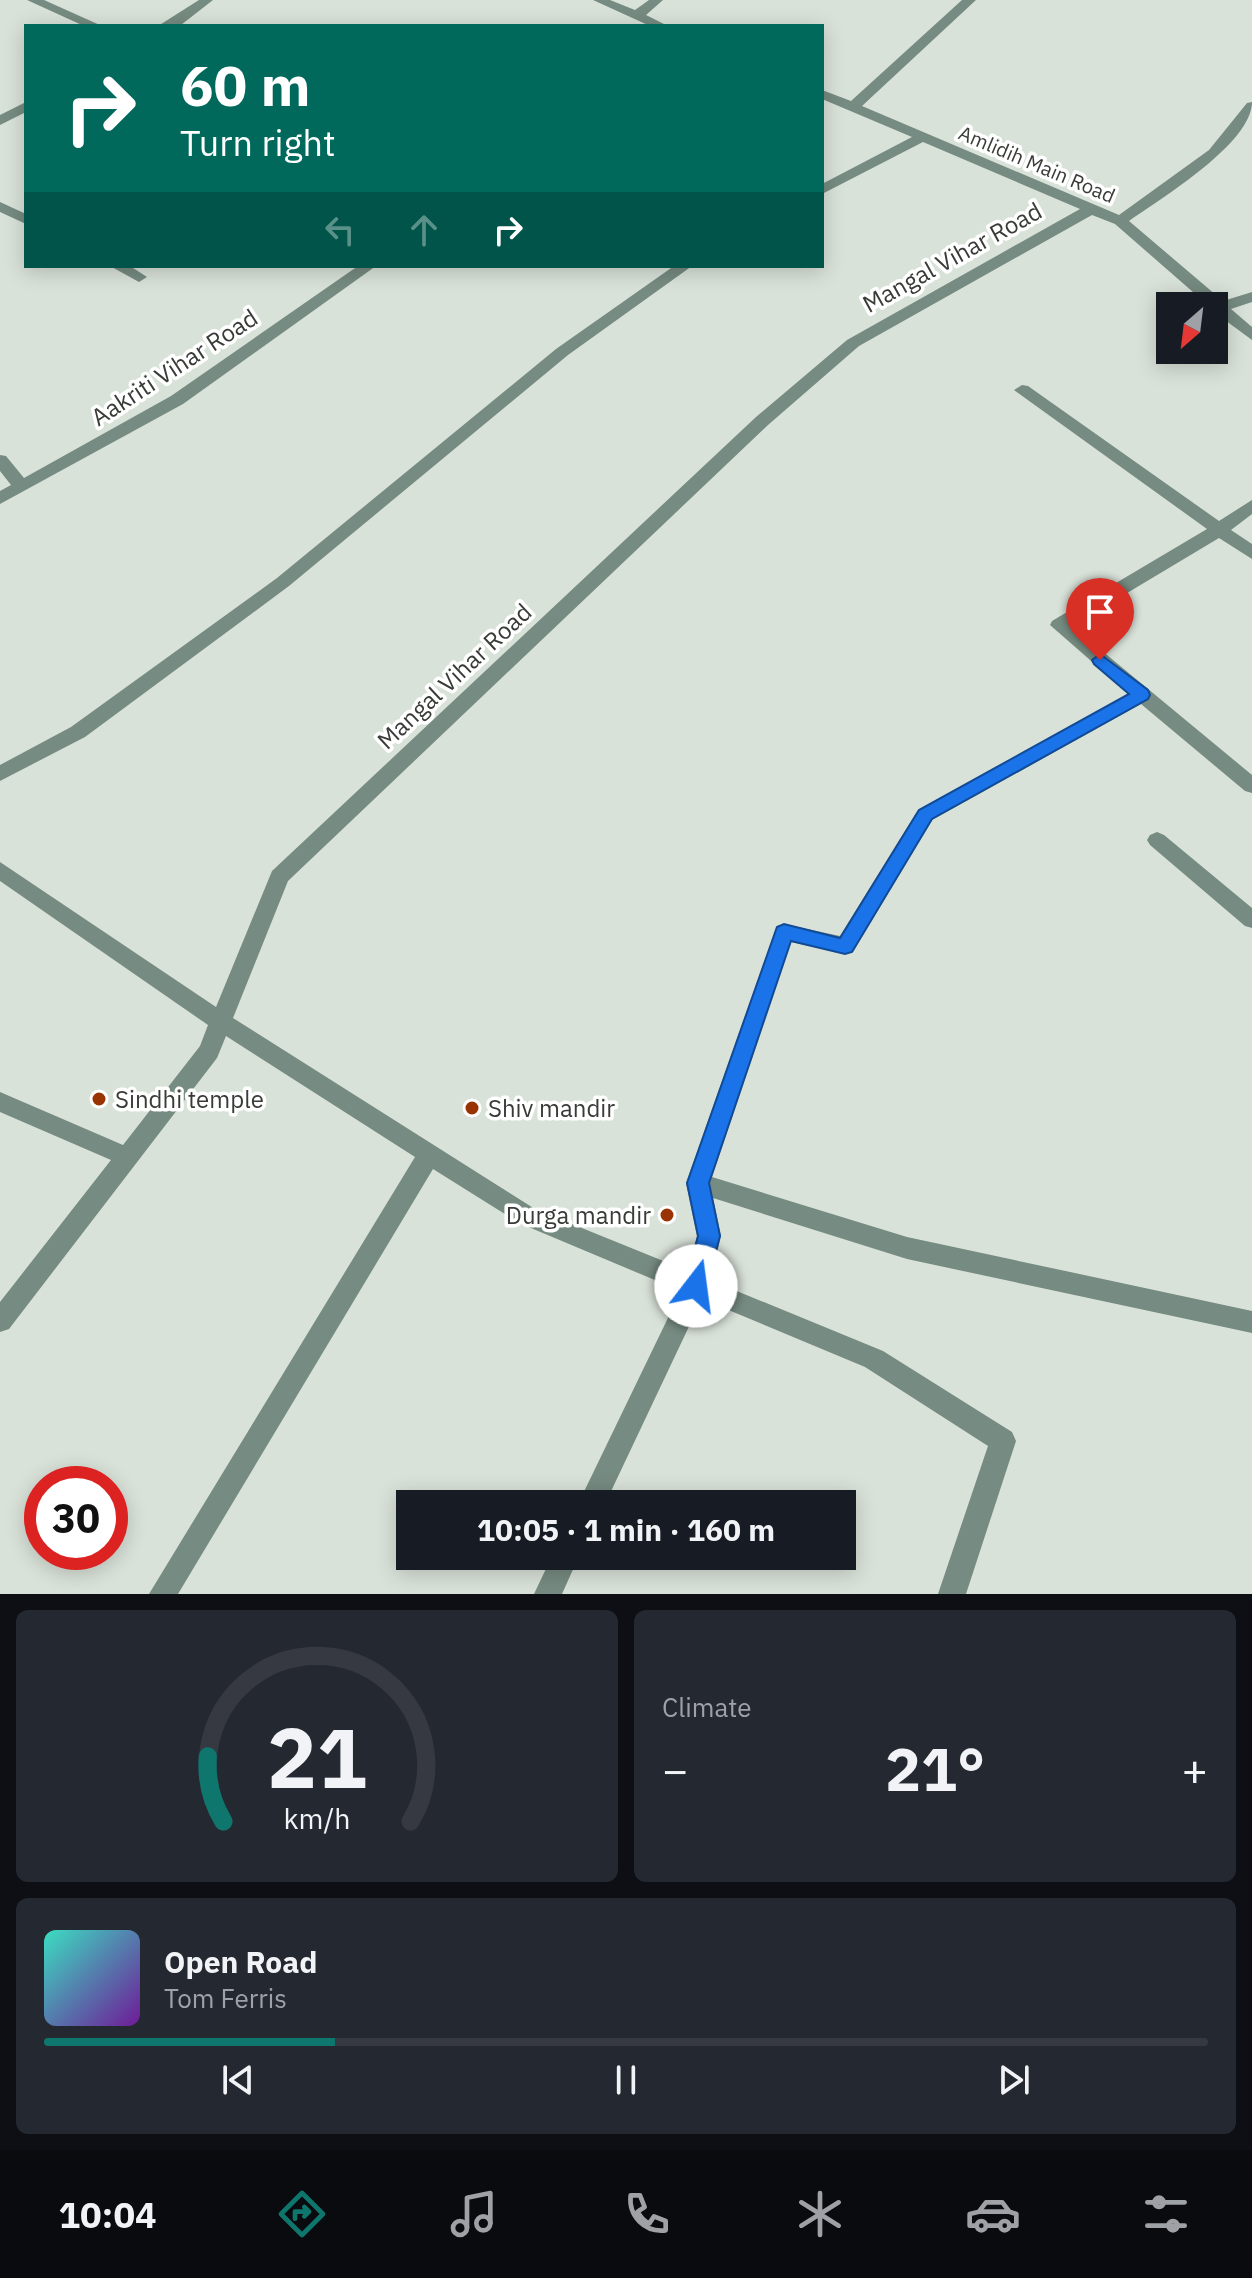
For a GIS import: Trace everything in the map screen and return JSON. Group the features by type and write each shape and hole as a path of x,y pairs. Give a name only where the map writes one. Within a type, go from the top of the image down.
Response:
{"street":[{"path":"33,0 90,24"},
{"path":"176,24 207,0"},
{"path":"599,0 656,24"},
{"path":"636,16 657,0"},
{"path":"853,107 970,0"},
{"name":"Amlidih Main Road","path":"824,95 1120,221 1200,292"},
{"path":"1120,221 1214,153 1252,106"},
{"path":"0,121 24,107"},
{"path":"824,189 923,137"},
{"path":"0,206 24,219"},
{"name":"Mangal Vihar Road","path":"0,1321 209,1051 279,877 762,421 853,343 1093,208"},
{"path":"122,268 139,277"},
{"name":"Aakriti Vihar Road","path":"0,498 177,400 365,268"},
{"path":"0,774 78,732 283,582 562,352 681,268"},
{"path":"1228,305 1252,297"},
{"name":"Amlidih Main Road","path":"1228,316 1252,335"},
{"path":"1022,390 1252,553"},
{"path":"0,460 22,487"},
{"path":"1252,506 1219,530 1059,625 1252,786"},
{"path":"598,1490 696,1286 709,1236 698,1183 784,932 845,946 925,815 1142,695"},
{"path":"1157,840 1252,920"},
{"path":"1,876 221,1022 527,1216 874,1359 1003,1441 952,1594"},
{"path":"0,1102 127,1157"},
{"path":"163,1594 429,1154"},
{"path":"698,1183 907,1248 1252,1322"},
{"path":"548,1594 559,1570"}],"place":[{"name":"Sindhi temple","path":"99,1099"},
{"name":"Shiv mandir","path":"472,1108"},
{"name":"Durga mandir","path":"667,1215"}],"route":[{"path":"696,1286 709,1236 698,1183 784,932 845,946 925,815 1142,695 1100,660"}]}
